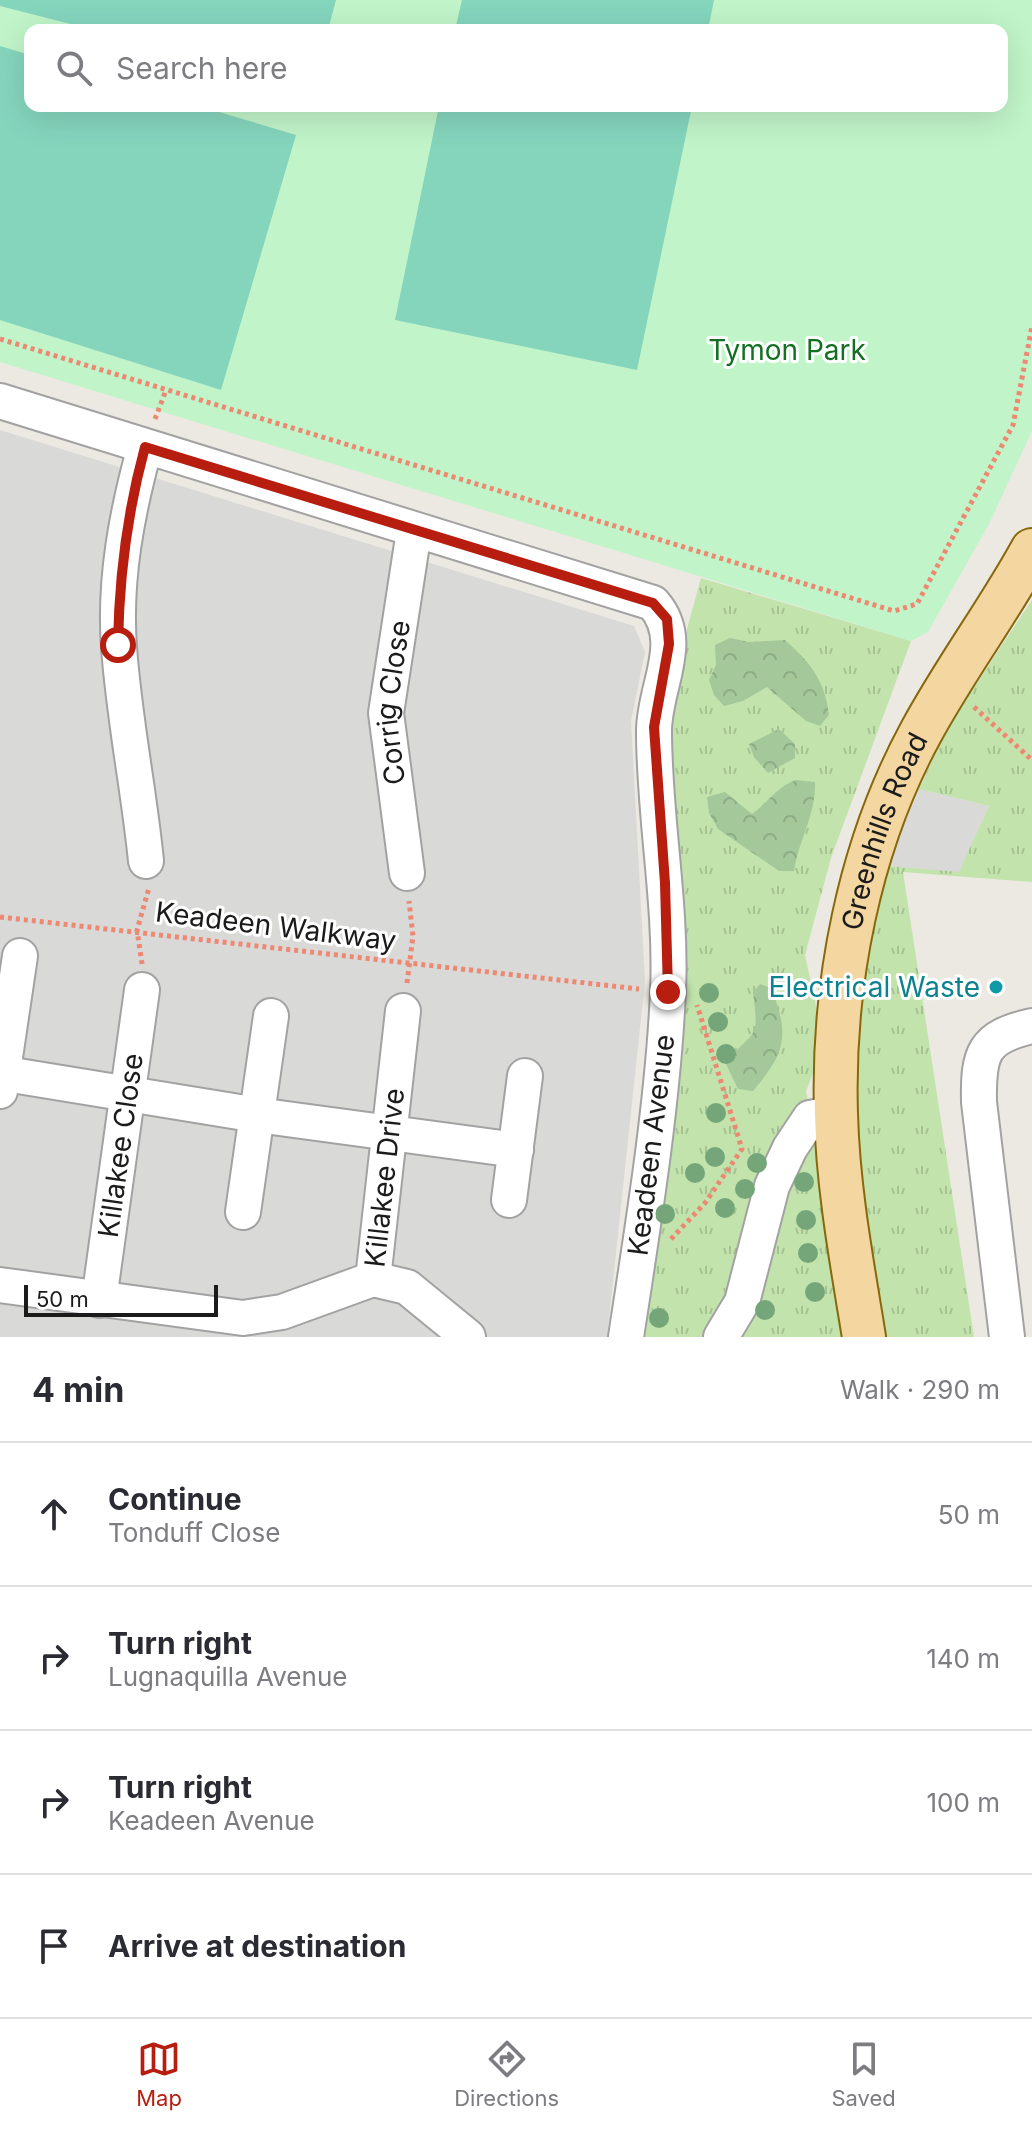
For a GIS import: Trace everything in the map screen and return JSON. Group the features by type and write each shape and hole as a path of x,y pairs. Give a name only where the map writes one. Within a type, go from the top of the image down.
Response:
{"main road":[{"name":"Greenhills Road","path":"864,1337 842,1189 836,1113 839,1016 854,918 871,849 920,732 1032,550"}],"street":[{"path":"0,401 414,531"},
{"path":"145,447 132,494 119,572 118,645 148,872"},
{"name":"Keadeen Avenue","path":"414,531 653,603 667,619 669,644 654,727 665,883 668,992 626,1337"},
{"name":"Corrig Close","path":"408,885 386,713 414,531"},
{"path":"20,956 1,1079 516,1150"},
{"name":"Killakee Close","path":"99,1300 143,981"},
{"name":"Killakee Drive","path":"403,1011 373,1279 407,1287 468,1337"},
{"path":"243,1212 271,1016"},
{"path":"1007,1337 978,1071 987,1046 1004,1033 1032,1026"},
{"path":"1024,1337 992,1083 999,1063 1009,1053 1032,1045"},
{"path":"509,1200 525,1076"},
{"path":"721,1337 742,1302 772,1186 790,1148 810,1118 836,1113"},
{"path":"0,1285 287,1324 373,1279"}],"path":[{"path":"0,339 894,611 917,604 1013,425 1032,326"},
{"path":"965,698 1032,760"},
{"name":"Keadeen Walkway","path":"143,981 137,930 148,872"},
{"name":"Keadeen Walkway","path":"408,885 413,936 411,962"},
{"name":"Keadeen Walkway","path":"0,917 137,930 650,991"},
{"path":"666,1244 705,1203 742,1149 693,991"}],"shaded area":[{"path":"0,430 634,626 645,652 631,721 645,981 607,1337 0,1337"},
{"path":"919,789 989,806 959,873 887,866"}],"green space":[{"name":"Tymon Park","path":"0,0 1032,0 1032,431 989,524 928,632 911,641 0,362"},
{"path":"0,0 336,0 330,24 70,24 0,6"},
{"path":"462,0 714,0 709,24 456,24"},
{"path":"0,46 24,53 24,112 219,112 296,135 221,390 0,320"},
{"path":"438,112 691,112 637,370 395,320"},
{"path":"701,578 911,641 831,858 805,955 821,1029 818,1061 806,1091 819,1153 843,1337 639,1337 665,709"},
{"path":"1032,600 1032,882 903,872 974,1337 887,1337 870,1244 860,1147 858,1049 868,944 887,866 959,872 989,806 919,789 950,723"},
{"path":"730,638 749,642 785,640 794,648 815,673 824,692 829,715 820,726 806,721 767,687 743,701 724,706 714,695 709,680 716,665 715,645"},
{"path":"779,729 795,744 795,758 768,773 754,757 749,744"},
{"path":"796,780 815,782 815,794 794,871 779,871 718,829 709,813 707,797 725,792 752,814"},
{"path":"760,984 771,988 781,1019 782,1043 772,1065 753,1091 738,1089 725,1062 753,1032 756,1018 753,992"}],"place":[{"name":"Electrical Waste","path":"996,987"}],"route":[{"path":"118,645 119,572 132,494 145,447 653,603 667,619 669,644 654,727 665,883 668,992"}]}
